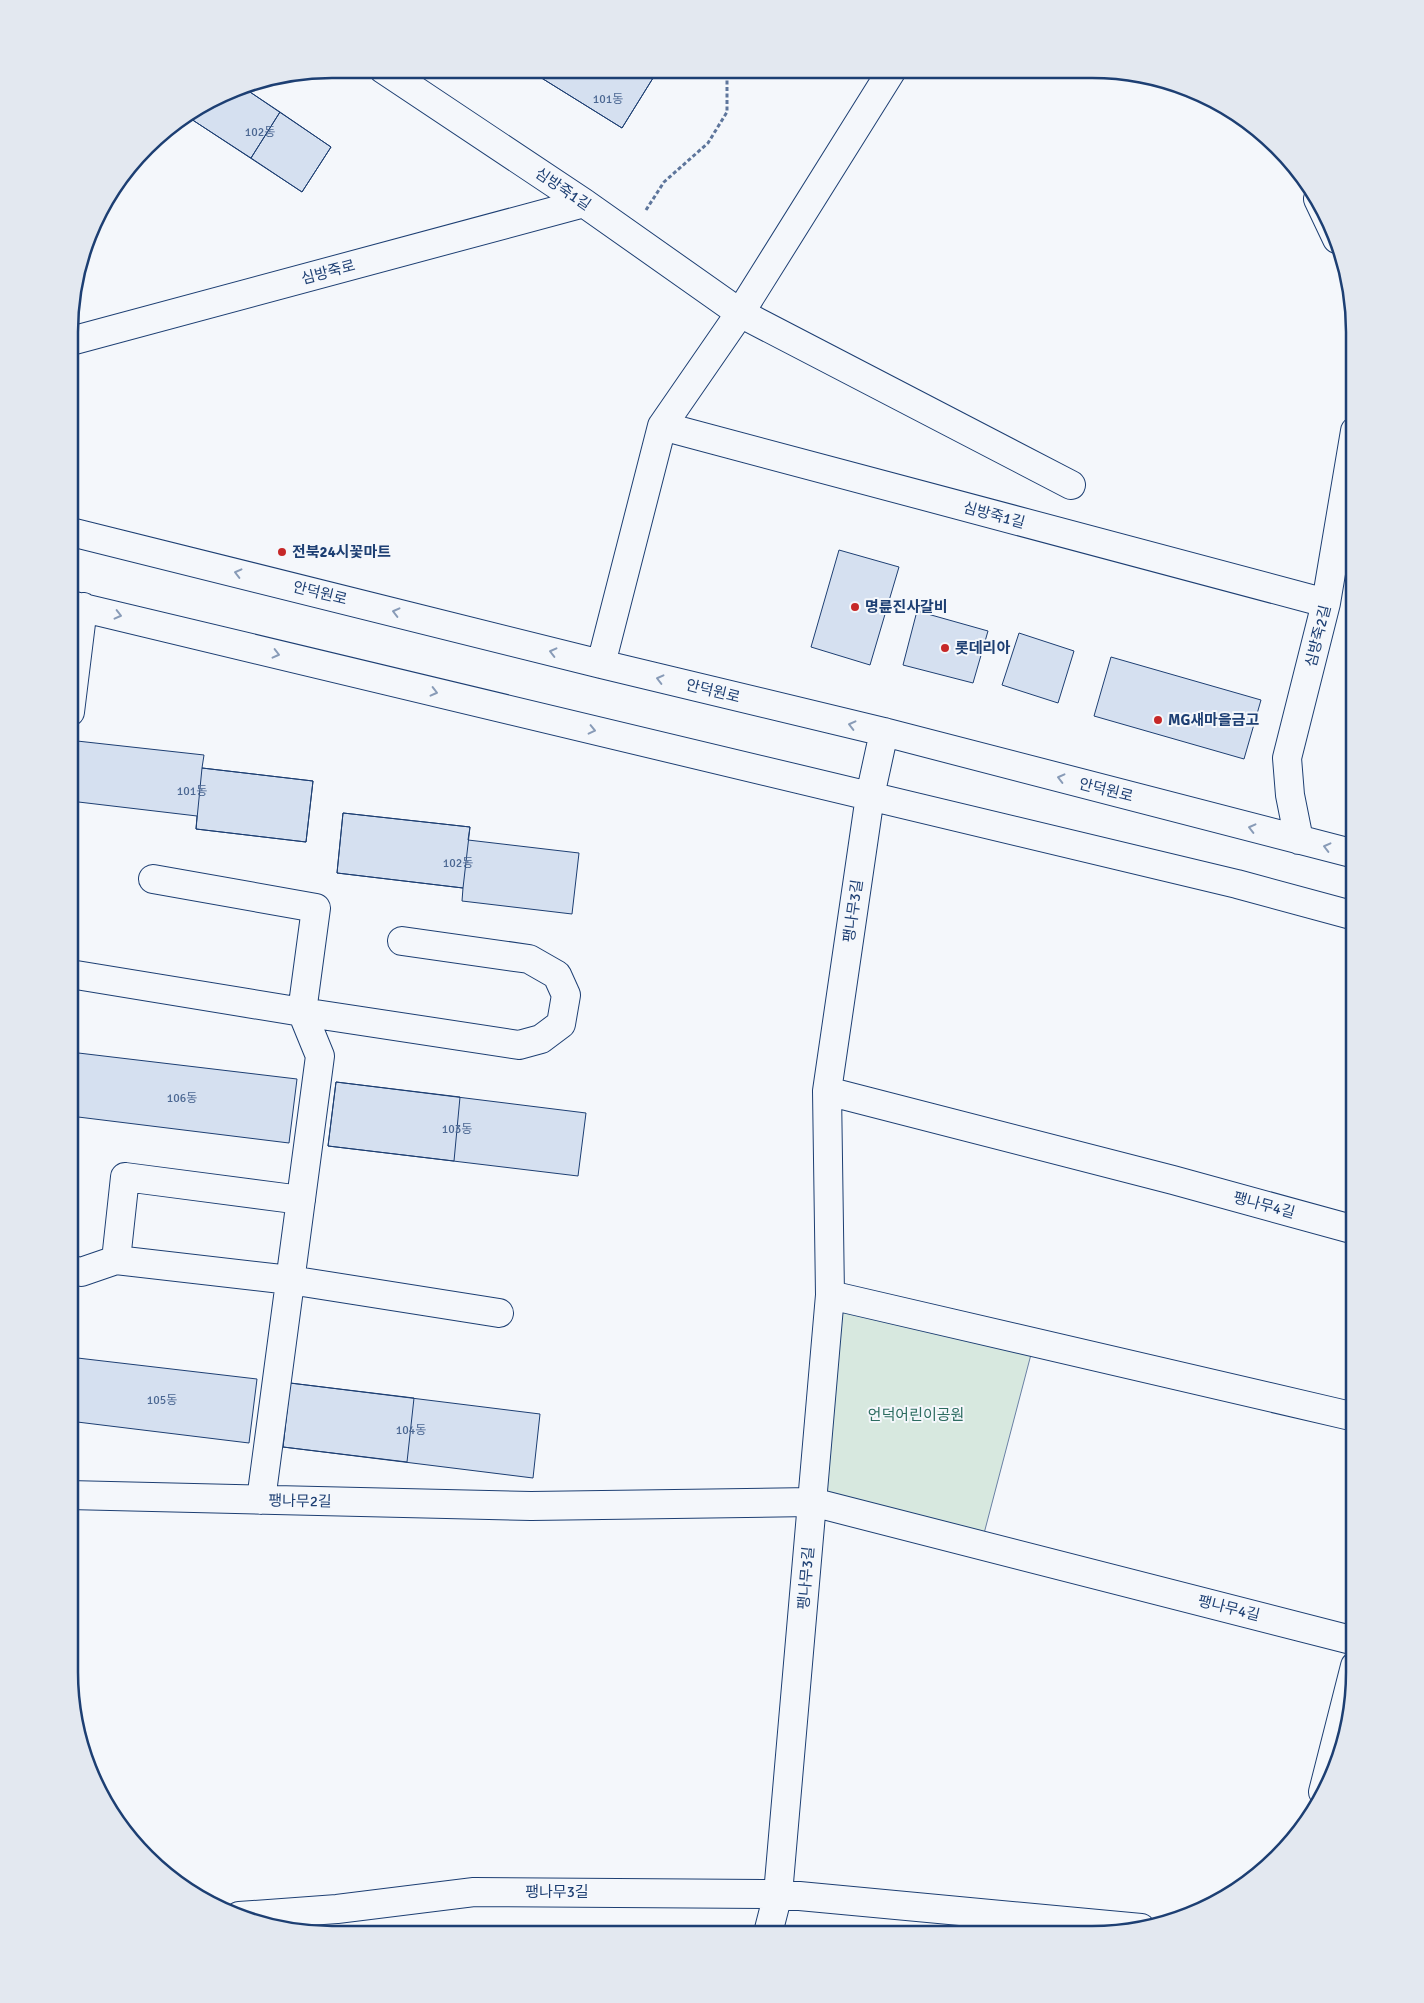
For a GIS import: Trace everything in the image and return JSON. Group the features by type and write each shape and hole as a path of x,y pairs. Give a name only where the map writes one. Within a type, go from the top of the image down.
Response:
{"street":[{"name":"심방죽1길","path":"396,78 584,203 740,313 1071,484"},
{"path":"601,664 662,426 740,313 887,78"},
{"name":"심방죽로","path":"78,338 584,203"},
{"name":"심방죽1길","path":"662,426 1326,603"},
{"name":"심방죽2길","path":"1299,840 1290,795 1287,758 1326,603 1346,484"},
{"name":"안덕원로","path":"78,534 601,664 884,732 1346,852"},
{"path":"78,606 1237,884 1346,914"},
{"name":"팽나무3길","path":"770,1926 778,1894 830,1295 827,1091 870,796 884,732"},
{"path":"153,879 316,908 302,1012 320,1056 261,1500"},
{"path":"78,975 302,1012 519,1044 541,1039 561,1024 566,995 557,975 529,959 402,941"},
{"name":"팽나무4길","path":"827,1091 1173,1180 1346,1228"},
{"path":"116,1260 126,1176 301,1200"},
{"path":"78,1271 81,1272 116,1260 290,1280 499,1312"},
{"path":"830,1295 1346,1415"},
{"name":"팽나무2길","path":"78,1495 531,1506 812,1502"},
{"name":"팽나무4길","path":"812,1502 1346,1639"},
{"path":"1333,1754 1343,1713"},
{"name":"팽나무3길","path":"258,1914 337,1908 474,1892 778,1894 1110,1925"}],"path":[{"path":"630,236 664,182 708,143 727,112 727,78"}],"green space":[{"name":"언덕어린이공원","path":"830,1295 1034,1343 981,1545 813,1494"}],"building":[{"path":"541,78 653,78 622,128"},
{"path":"541,78 653,78 622,128"},
{"path":"249,91 331,147 302,192 191,119 219,104"},
{"path":"249,91 280,112 251,158 191,119 219,104"},
{"path":"280,112 331,147 302,192 251,158"},
{"name":"명륜진사갈비","path":"839,550 899,567 870,665 811,647"},
{"name":"롯데리아","path":"917,611 988,631 973,683 903,665"},
{"path":"1019,633 1074,651 1058,703 1002,685"},
{"path":"1111,657 1261,700 1244,759 1094,716"},
{"path":"78,741 204,755 202,768 313,781 306,842 196,829 197,816 78,802"},
{"path":"202,768 313,781 306,842 196,829"},
{"path":"343,813 470,827 468,840 579,853 572,914 462,901 463,888 337,873"},
{"path":"343,813 470,827 463,888 337,873"},
{"path":"78,1053 297,1079 289,1143 78,1117"},
{"path":"336,1082 586,1113 578,1176 328,1146"},
{"path":"336,1082 460,1097 454,1161 328,1146"},
{"path":"78,1358 257,1379 249,1443 78,1422"},
{"path":"290,1383 540,1414 533,1478 283,1447"},
{"path":"290,1383 414,1398 407,1462 283,1447"}],"place":[{"name":"전북24시꽃마트","path":"282,552"},
{"name":"명륜진사갈비","path":"855,607"},
{"name":"롯데리아","path":"945,648"},
{"name":"MG새마을금고","path":"1158,720"}]}
